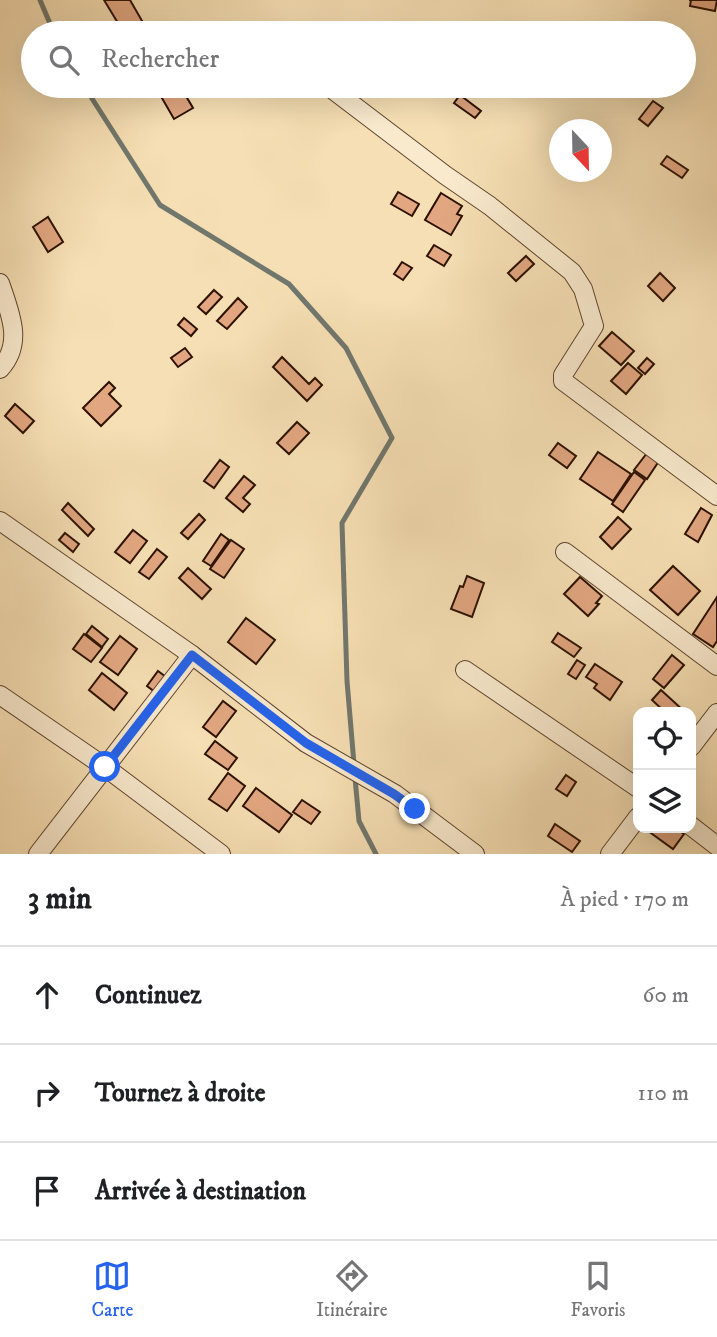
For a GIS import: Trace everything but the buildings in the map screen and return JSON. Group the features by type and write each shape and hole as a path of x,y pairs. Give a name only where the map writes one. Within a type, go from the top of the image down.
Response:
{"street":[{"path":"344,98 490,206 572,272 583,289 594,326 563,375 563,381 717,496"},
{"path":"0,283 13,319 14,338 12,353 0,369"},
{"path":"0,521 192,655 306,743 394,794 475,854"},
{"path":"565,552 717,666"},
{"path":"38,854 192,655"},
{"path":"465,670 633,785"},
{"path":"0,695 105,767 221,854"},
{"path":"696,740 717,713"},
{"path":"610,854 633,824"},
{"path":"696,830 717,846"}],"waterway":[{"path":"40,0 49,21"},
{"path":"92,98 160,205 289,284 346,348 392,438 342,523 347,681 354,764"},
{"path":"355,778 359,821 376,854"}],"route":[{"path":"105,767 192,655 306,743 415,809"}]}
